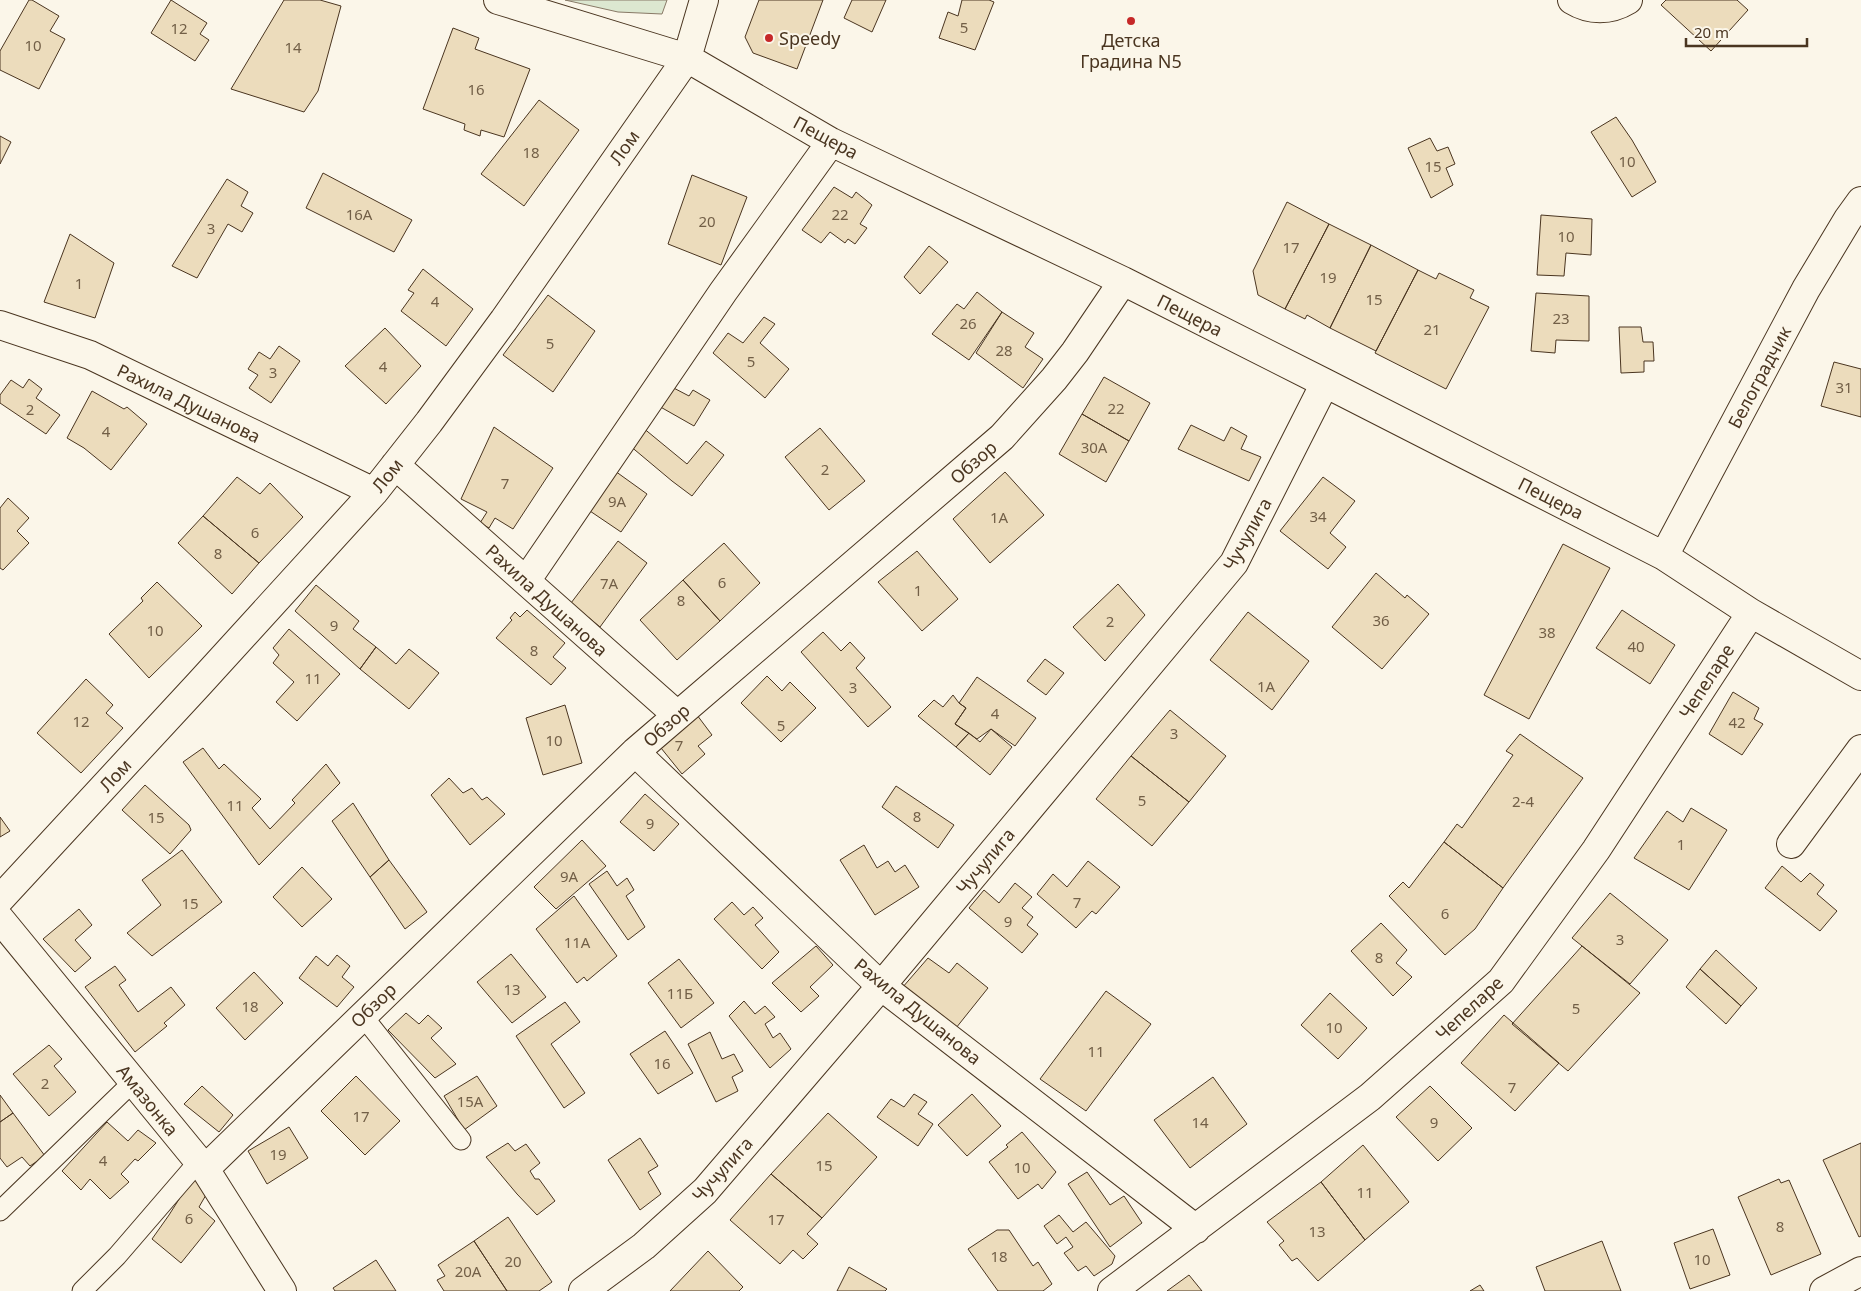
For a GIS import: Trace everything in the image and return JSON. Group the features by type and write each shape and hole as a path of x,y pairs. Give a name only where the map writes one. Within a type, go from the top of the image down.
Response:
{"street":[{"name":"Пещера","path":"498,0 687,58 831,142 1123,281 1664,556 1751,613 1861,676"},
{"name":"Лом","path":"0,899 374,492 430,422 504,320 687,58 704,0"},
{"path":"1572,0 1579,5 1601,10 1620,5 1628,0"},
{"path":"526,581 723,292 831,142"},
{"name":"Белоградчик","path":"1664,556 1806,290 1848,219 1861,201"},
{"name":"Обзор","path":"201,1165 362,1016 635,752 1002,437 1054,379 1075,352 1123,281"},
{"name":"Рахила Душанова","path":"0,325 90,355 374,492"},
{"name":"Чучулига","path":"583,1291 644,1246 705,1191 881,986 1234,563 1326,383"},
{"name":"Рахила Душанова","path":"395,465 677,715"},
{"name":"Чепеларе","path":"1112,1291 1370,1097 1501,982 1596,850 1751,613"},
{"path":"1791,844 1861,749"},
{"name":"Рахила Душанова","path":"635,752 881,986 1196,1228"},
{"name":"Амазонка","path":"0,919 201,1165 282,1291"},
{"path":"1824,1291 1861,1271"}],"lane":[{"path":"362,1016 461,1140"},
{"path":"0,1211 134,1081"},
{"path":"82,1291 118,1256 192,1169 201,1165"}],"green space":[{"path":"565,0 667,0 662,14 618,12"}],"building":[{"path":"29,0 59,16 50,31 65,39 39,89 0,70 0,51"},
{"path":"171,0 207,23 200,34 209,40 195,61 151,33"},
{"path":"284,0 320,0 341,6 318,91 304,112 231,89"},
{"path":"759,0 823,0 797,69 753,53 745,37"},
{"path":"852,0 886,0 872,32 844,18"},
{"path":"962,0 989,0 994,2 975,50 939,38 948,12 958,16"},
{"path":"1666,0 1737,0 1748,10 1711,51 1661,5"},
{"path":"453,28 479,38 475,49 530,69 504,137 481,130 480,136 464,130 465,124 423,109"},
{"path":"539,100 579,130 524,206 481,174"},
{"path":"1616,117 1632,140 1656,182 1632,197 1591,132"},
{"path":"0,136 11,142 0,164"},
{"path":"1430,138 1437,151 1448,147 1455,164 1446,168 1453,185 1431,198 1408,148"},
{"path":"323,173 412,220 394,252 306,208"},
{"path":"692,175 747,197 721,265 668,244"},
{"path":"227,179 248,192 241,206 253,213 242,232 228,224 197,278 172,266"},
{"path":"834,187 852,198 856,192 872,205 860,224 867,228 855,244 848,239 845,243 830,232 821,243 802,230"},
{"path":"1287,202 1329,224 1285,309 1258,295 1253,271"},
{"path":"1541,215 1592,219 1591,255 1566,253 1564,276 1537,275"},
{"path":"1329,224 1371,245 1330,328 1307,315 1305,319 1285,309"},
{"path":"70,234 114,263 95,318 44,302"},
{"path":"1371,245 1418,270 1376,351 1330,328"},
{"path":"929,246 948,262 920,294 904,277"},
{"path":"423,269 473,309 446,346 401,311 414,293 408,290"},
{"path":"1418,270 1436,279 1439,273 1474,290 1470,298 1489,307 1446,389 1375,353"},
{"path":"977,292 1002,312 969,360 932,334 957,304 964,309"},
{"path":"1536,293 1589,296 1589,341 1556,340 1555,353 1531,351"},
{"path":"548,295 595,331 553,392 503,355"},
{"path":"1002,312 1034,333 1025,347 1043,359 1023,388 976,353"},
{"path":"764,317 775,324 760,343 789,369 765,398 713,353 728,333 743,343"},
{"path":"1619,327 1641,327 1643,342 1653,342 1654,361 1644,361 1644,372 1621,373"},
{"path":"385,328 421,366 386,404 345,366"},
{"path":"279,346 300,361 271,403 249,388 258,375 248,369 259,352 270,359"},
{"path":"1834,362 1861,369 1861,417 1821,406"},
{"path":"1104,377 1150,403 1129,441 1082,414"},
{"path":"29,379 42,389 36,398 60,415 46,434 0,403 0,395 11,380 23,388"},
{"path":"668,385 689,396 693,390 710,400 694,426 657,405"},
{"path":"92,391 124,409 127,407 147,424 111,470 84,448 67,438"},
{"path":"1082,414 1129,441 1106,482 1059,454"},
{"path":"1191,425 1224,441 1231,427 1247,436 1241,449 1261,457 1249,481 1178,449"},
{"path":"494,427 553,468 513,529 495,518 489,528 480,523 487,512 461,499"},
{"path":"642,427 687,464 706,441 724,455 692,496 629,445"},
{"path":"820,428 865,481 829,510 785,457"},
{"path":"615,471 647,494 621,532 587,509"},
{"path":"1005,472 1044,515 990,563 953,519"},
{"path":"237,477 260,494 270,483 303,517 259,563 203,516"},
{"path":"1323,477 1355,501 1330,533 1346,547 1328,569 1280,531"},
{"path":"8,498 29,518 17,531 29,543 3,570 0,568 0,508"},
{"path":"203,516 259,563 232,594 178,543"},
{"path":"618,541 647,563 600,627 571,603"},
{"path":"724,543 760,583 720,621 683,580"},
{"path":"1563,544 1610,568 1529,719 1484,695"},
{"path":"917,551 958,599 922,631 878,582"},
{"path":"1376,573 1405,598 1407,595 1429,614 1382,669 1332,627"},
{"path":"683,580 720,621 677,660 640,620"},
{"path":"157,582 202,626 149,678 109,634 143,601 141,598"},
{"path":"1118,584 1145,615 1105,661 1073,627"},
{"path":"316,585 359,621 353,629 376,647 360,669 295,611"},
{"path":"527,610 565,643 553,657 566,668 551,685 496,638 512,620 510,618 515,612 520,617"},
{"path":"1622,610 1675,645 1650,684 1596,648"},
{"path":"1248,612 1309,661 1272,710 1210,660"},
{"path":"289,629 340,674 297,721 276,702 294,682 273,663 279,655 273,648"},
{"path":"823,632 841,651 850,642 865,658 856,668 891,707 868,727 801,652"},
{"path":"376,647 396,664 409,649 439,673 409,709 360,669"},
{"path":"1045,659 1064,673 1046,695 1027,681"},
{"path":"767,676 782,691 790,682 816,708 781,742 741,703"},
{"path":"977,677 1036,718 1015,746 991,729 977,739 955,724 966,708 959,703"},
{"path":"86,679 113,705 106,713 123,728 81,773 37,733"},
{"path":"1733,692 1759,708 1754,719 1763,724 1742,755 1709,734"},
{"path":"953,695 966,708 955,724 969,733 956,747 918,716 934,700 943,707"},
{"path":"565,705 582,763 543,775 526,718"},
{"path":"1170,710 1226,756 1189,802 1131,756"},
{"path":"697,715 712,735 698,746 705,754 682,774 657,743"},
{"path":"991,729 1012,747 990,775 956,747 969,733 980,742"},
{"path":"1520,734 1583,778 1503,888 1444,842 1457,824 1462,828 1513,755 1506,751"},
{"path":"203,748 219,769 224,764 261,799 252,808 270,829 295,803 292,800 326,764 340,783 259,865 183,762"},
{"path":"1131,756 1189,802 1152,846 1096,799"},
{"path":"449,778 463,793 472,788 482,800 487,797 505,814 470,845 431,795"},
{"path":"145,785 189,825 191,830 170,854 122,810"},
{"path":"896,786 954,825 938,848 882,807"},
{"path":"645,794 679,824 654,851 620,822"},
{"path":"353,803 389,860 370,877 332,821"},
{"path":"1691,808 1727,830 1689,890 1634,858 1667,811 1683,822"},
{"path":"0,817 10,831 0,837"},
{"path":"582,840 606,866 556,909 534,887"},
{"path":"1444,842 1503,888 1475,929 1445,955 1389,896 1403,882 1409,888"},
{"path":"864,845 877,868 888,861 895,872 905,865 919,887 875,915 840,860"},
{"path":"182,850 222,902 152,956 127,933 161,905 142,880"},
{"path":"389,860 427,912 405,929 370,877"},
{"path":"1088,861 1120,887 1096,914 1092,911 1076,928 1037,894 1053,874 1067,887"},
{"path":"1782,866 1801,882 1810,873 1824,885 1817,894 1837,911 1820,931 1765,888"},
{"path":"302,867 332,899 302,927 273,897"},
{"path":"607,871 617,886 627,878 634,890 626,896 645,927 628,940 589,884"},
{"path":"1015,883 1032,897 1022,908 1033,917 1027,925 1038,934 1022,953 969,908 984,890 999,903"},
{"path":"1610,893 1668,940 1630,984 1572,938"},
{"path":"574,896 617,956 587,981 584,977 577,983 536,929"},
{"path":"732,902 744,915 753,907 763,918 755,925 779,952 762,969 714,919"},
{"path":"79,909 92,925 75,940 91,958 75,972 43,939"},
{"path":"1381,923 1407,950 1396,963 1412,977 1393,996 1351,951"},
{"path":"816,946 833,965 810,987 819,996 801,1012 772,983"},
{"path":"1582,946 1640,993 1568,1071 1512,1024"},
{"path":"1716,950 1757,988 1741,1006 1700,969"},
{"path":"511,954 546,997 512,1023 477,982"},
{"path":"337,955 350,966 342,977 354,987 337,1007 299,978 316,956 328,966"},
{"path":"928,958 949,973 957,963 988,988 956,1028 902,988"},
{"path":"679,959 714,1003 681,1028 648,983"},
{"path":"115,966 126,980 119,985 138,1012 171,987 185,1005 164,1023 167,1026 135,1052 85,987"},
{"path":"1700,969 1741,1006 1726,1024 1686,987"},
{"path":"254,972 283,1003 245,1040 216,1008"},
{"path":"1106,991 1151,1024 1086,1111 1040,1079"},
{"path":"1330,993 1367,1028 1338,1059 1301,1025"},
{"path":"744,1001 755,1014 765,1006 775,1017 765,1024 773,1038 780,1033 791,1049 770,1068 729,1016"},
{"path":"565,1002 580,1022 551,1044 585,1093 564,1108 516,1036"},
{"path":"406,1013 419,1024 428,1015 442,1028 431,1038 456,1064 435,1078 388,1030"},
{"path":"1504,1015 1559,1063 1515,1111 1461,1063"},
{"path":"665,1031 693,1073 658,1094 630,1054"},
{"path":"710,1032 722,1059 734,1054 743,1071 732,1077 738,1091 716,1102 688,1044"},
{"path":"49,1045 62,1059 54,1066 76,1092 49,1116 13,1074"},
{"path":"356,1076 400,1121 365,1155 321,1111"},
{"path":"477,1076 497,1106 464,1130 444,1096"},
{"path":"1213,1077 1247,1124 1190,1168 1154,1120"},
{"path":"202,1086 233,1115 219,1132 184,1104"},
{"path":"1430,1086 1472,1128 1438,1161 1396,1117"},
{"path":"914,1094 927,1102 918,1114 933,1124 918,1146 877,1117 891,1099 904,1107"},
{"path":"972,1094 1001,1126 967,1156 938,1125"},
{"path":"0,1095 13,1113 0,1122"},
{"path":"13,1113 45,1156 30,1166 22,1157 7,1167 0,1158 0,1122"},
{"path":"828,1113 877,1157 822,1218 771,1174"},
{"path":"107,1122 128,1141 138,1130 156,1143 138,1161 135,1159 121,1174 129,1182 110,1199 90,1179 81,1190 62,1171"},
{"path":"289,1127 308,1158 267,1184 248,1151"},
{"path":"1022,1132 1056,1172 1042,1189 1038,1184 1018,1199 989,1162 1008,1147 1006,1145"},
{"path":"640,1138 658,1166 648,1172 661,1194 640,1210 608,1160"},
{"path":"508,1143 515,1151 526,1144 540,1163 530,1171 535,1179 539,1179 555,1201 537,1215 486,1157"},
{"path":"1861,1143 1861,1236 1859,1237 1823,1160"},
{"path":"1363,1145 1409,1202 1365,1240 1321,1182"},
{"path":"1087,1172 1110,1205 1124,1196 1142,1223 1110,1247 1068,1184"},
{"path":"195,1174 210,1188 199,1207 215,1221 181,1263 152,1239"},
{"path":"771,1174 822,1218 807,1234 818,1244 803,1259 793,1250 780,1264 730,1220"},
{"path":"1779,1179 1781,1183 1789,1180 1821,1254 1771,1275 1738,1197"},
{"path":"1321,1182 1365,1240 1318,1281 1297,1258 1292,1261 1279,1245 1284,1241 1267,1222"},
{"path":"1059,1215 1073,1232 1086,1222 1115,1256 1112,1264 1094,1276 1086,1266 1078,1271 1064,1253 1073,1247 1066,1237 1057,1244 1044,1226"},
{"path":"508,1217 552,1282 539,1291 507,1291 474,1241"},
{"path":"1713,1229 1730,1275 1690,1289 1674,1243"},
{"path":"997,1230 1009,1230 1033,1266 1038,1262 1052,1284 1043,1291 998,1291 968,1249"},
{"path":"474,1241 507,1291 444,1291 437,1280 445,1276 438,1265"},
{"path":"1602,1241 1621,1291 1545,1291 1536,1267"},
{"path":"708,1251 743,1287 739,1291 670,1291"},
{"path":"376,1260 396,1291 335,1291 333,1288"},
{"path":"849,1267 887,1289 885,1291 837,1291"},
{"path":"1189,1275 1202,1291 1167,1291"},
{"path":"1480,1285 1484,1291 1470,1291"}],"place":[{"name":"Детска Градина N5","path":"1131,21"},
{"name":"Speedy","path":"769,38"}]}
